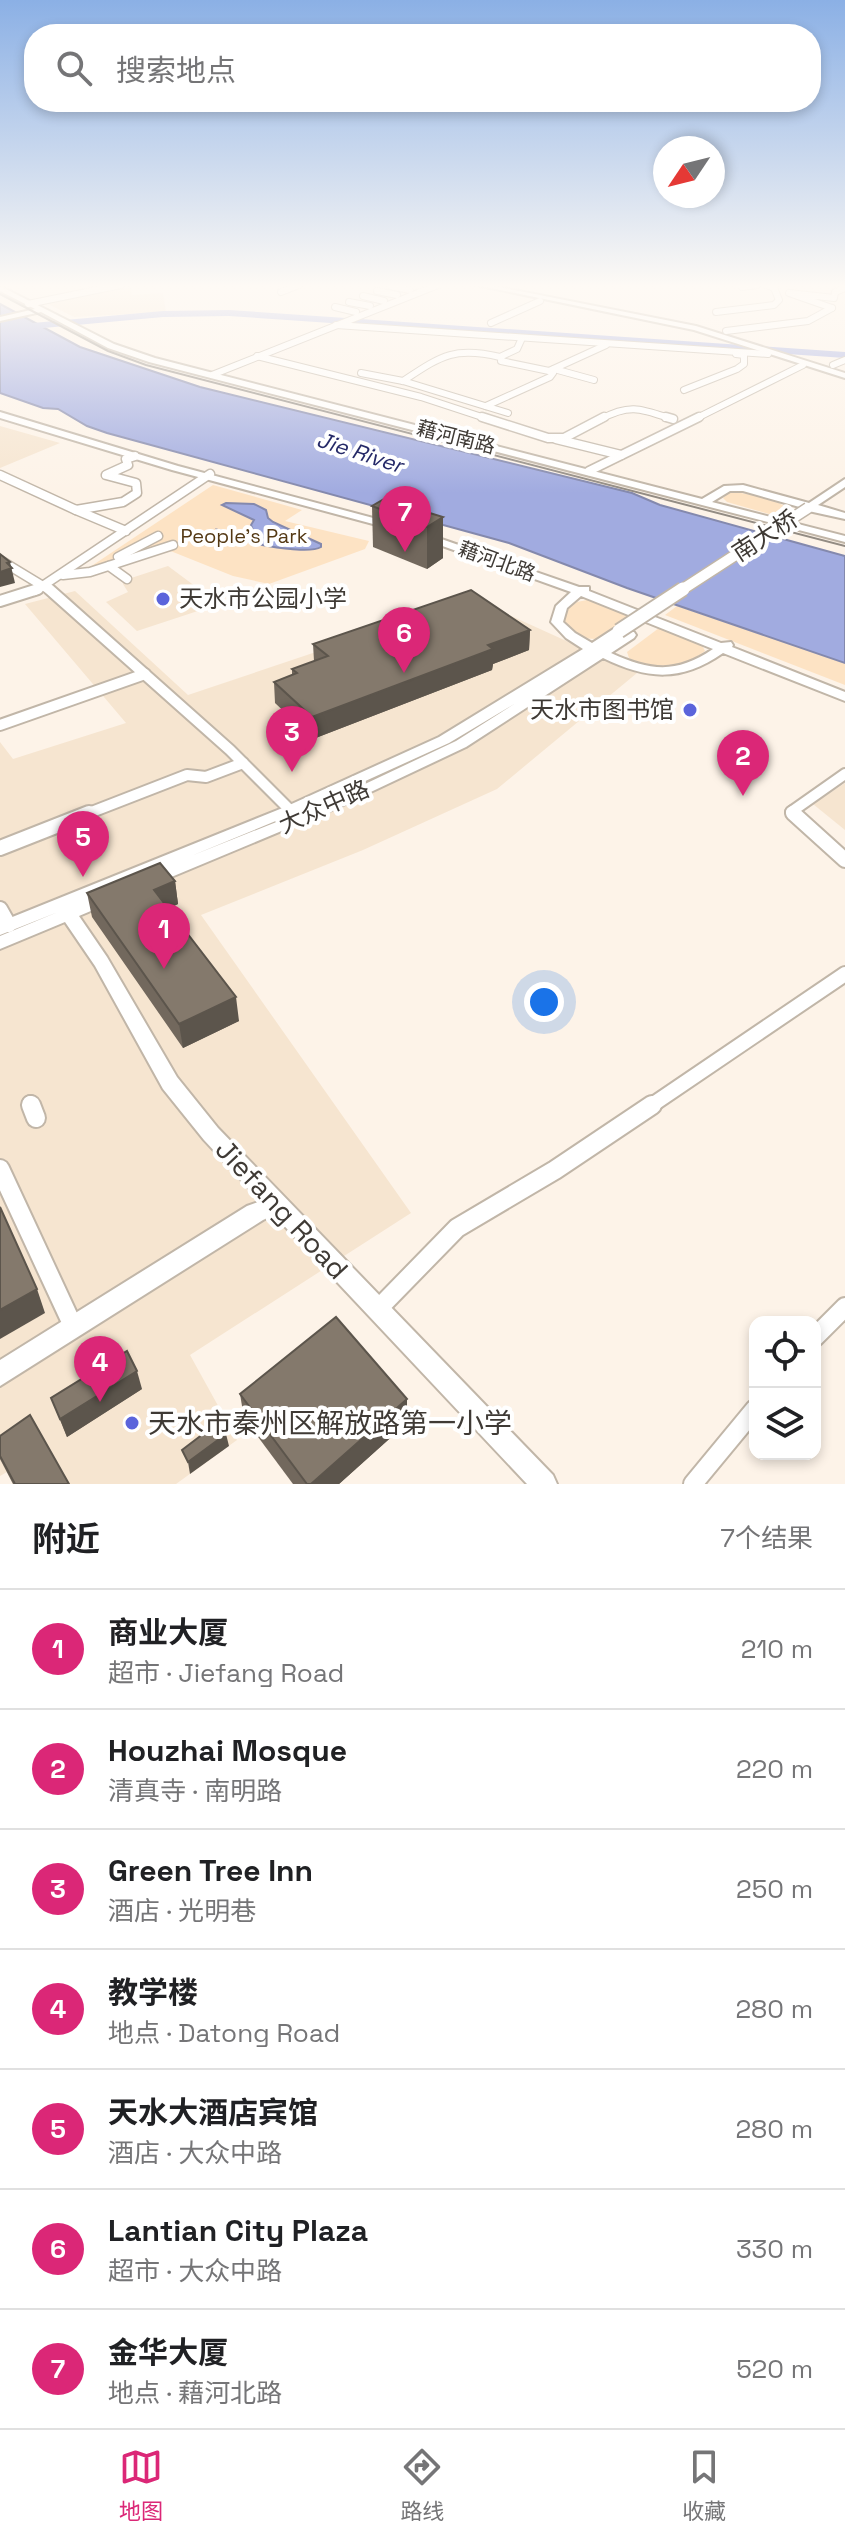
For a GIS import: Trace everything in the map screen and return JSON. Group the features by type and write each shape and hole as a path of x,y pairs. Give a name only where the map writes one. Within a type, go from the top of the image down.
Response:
{"main road":[{"name":"藉河南路","path":"138,354 845,539"},
{"path":"784,354 845,374"},
{"path":"0,413 135,456 404,528"},
{"path":"0,413 209,475"},
{"name":"南大桥","path":"624,633 845,482"},
{"path":"706,501 728,488 743,488 845,516"},
{"name":"藉河北路","path":"419,533 583,590 845,694"},
{"path":"583,590 562,604 556,613 557,622 564,631 632,667 667,672 701,664 724,646"},
{"name":"大众中路","path":"5,927 64,908 334,804 461,744 624,633"},
{"name":"大众中路","path":"0,943 64,908 444,740 599,651"},
{"name":"Jiefang Road","path":"64,908 101,962 170,1083 211,1134 544,1484"},
{"path":"0,1374 255,1213 276,1204"}],"street":[{"path":"212,375 261,354"},
{"path":"403,381 446,354"},
{"path":"491,354 507,364 594,380"},
{"path":"500,357 506,354"},
{"path":"552,370 586,354"},
{"path":"684,390 717,380 744,364 744,355 737,354"},
{"path":"257,356 421,397 551,438 621,456"},
{"path":"833,365 842,356"},
{"path":"589,471 803,365"},
{"path":"486,406 550,377 552,370"},
{"path":"361,373 403,381 508,413"},
{"path":"551,438 564,438 621,408 641,409 673,419"},
{"path":"76,510 132,499 138,491 136,483 106,475 128,465 126,459 135,456"},
{"path":"0,475 125,531 155,537 173,545 90,572 58,575"},
{"path":"0,601 34,592 209,475"},
{"path":"90,572 155,537"},
{"path":"0,560 44,585 243,763 290,810"},
{"path":"109,566 127,579"},
{"path":"0,725 145,674"},
{"path":"0,848 187,775 206,777 243,763"},
{"path":"845,774 791,812 845,860"},
{"path":"0,909 5,927"},
{"path":"376,1310 457,1228 555,1170 845,974"},
{"path":"0,1169 73,1326"},
{"path":"821,1331 845,1307"},
{"path":"693,1484 749,1416"}],"shaded area":[{"path":"0,426 60,443 0,468"},
{"name":"天水市公园小学","path":"168,566 219,604 137,631 106,602 128,592 123,584 125,580"},
{"path":"75,591 188,695 474,599 637,673 497,789 363,850 201,915 411,1213 190,1355 237,1440 176,1484 13,1484 7,1472 0,1476 0,742 13,759 126,723 25,604"},
{"path":"845,783 845,830 813,804"}],"green space":[{"name":"People's Park","path":"213,485 302,510 285,521 369,541 365,549 269,584 233,576 163,548 93,570 90,567"},
{"path":"731,491 772,499 791,510 783,518 727,502 723,498"},
{"path":"587,600 630,616 596,639 579,638 564,623 564,612 577,602"},
{"path":"677,606 845,663 845,685 665,615"},
{"path":"659,628 702,645 705,651 688,661 668,666 648,665 629,658 627,652"}],"water":[{"name":"Jie River","path":"0,354 102,354 200,387 632,493 660,505 845,556 845,663 627,588 509,543 107,433 87,426 58,409 43,408 0,393"},
{"path":"254,504 266,510 273,522 321,544 321,547 300,550 285,548 251,543 225,534 218,530 247,536 254,533 251,525 254,520 222,505"}],"building":[{"path":"384,499 443,517 427,527 372,506"},
{"path":"0,554 10,562 7,563 12,568 0,572"},
{"path":"471,590 530,630 488,645 493,649 312,717 274,682 297,673 292,669 328,656 313,644"},
{"path":"160,863 175,881 154,890 236,997 179,1024 87,893"},
{"path":"0,1207 37,1289 0,1310"},
{"path":"336,1317 407,1399 311,1484 307,1484 240,1394"},
{"path":"127,1351 137,1371 60,1419 51,1398"},
{"path":"30,1415 69,1484 15,1484 0,1456 0,1436"},
{"path":"220,1421 226,1434 188,1462 182,1450"}],"waterway":[{"path":"834,354 845,355"}],"tram line":[{"path":"117,354 146,365 845,546"}],"place":[{"name":"金华大厦","path":"405,552"},
{"name":"天水市公园小学","path":"163,599"},
{"name":"Lantian City Plaza","path":"404,673"},
{"name":"天水市图书馆","path":"690,710"},
{"name":"Green Tree Inn","path":"292,772"},
{"name":"Houzhai Mosque","path":"743,796"},
{"name":"天水大酒店宾馆","path":"83,877"},
{"name":"商业大厦","path":"164,969"},
{"name":"教学楼","path":"100,1402"},
{"name":"天水市秦州区解放路第一小学","path":"132,1423"}]}
